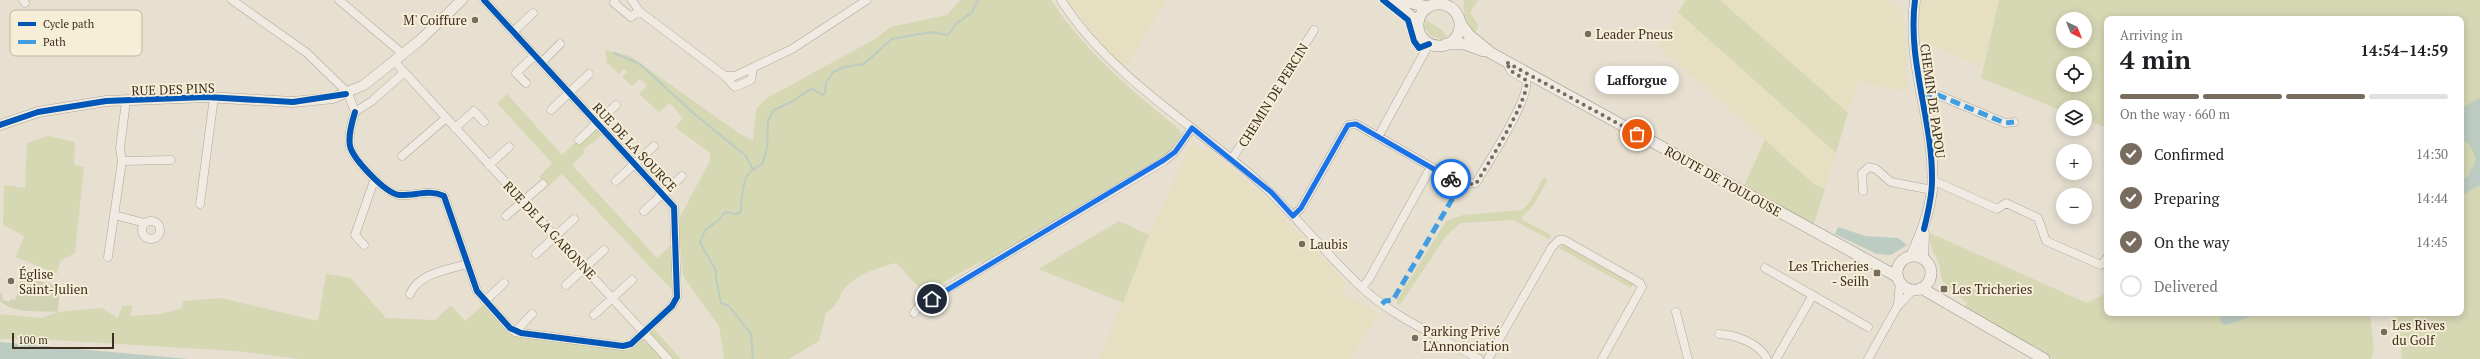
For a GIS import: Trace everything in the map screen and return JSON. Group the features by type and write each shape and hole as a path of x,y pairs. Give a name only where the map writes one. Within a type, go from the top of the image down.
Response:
{"main road":[{"path":"1391,0 1413,18 1418,25 1420,34 1429,44 1440,46 1446,44 1457,36 1459,19 1458,0"},
{"path":"1401,0 1420,7 1427,7 1441,2 1450,7 1459,19"},
{"path":"1418,25 1421,13 1427,7"},
{"name":"ROUTE DE TOULOUSE","path":"1459,19 1469,35 1491,54"},
{"name":"ROUTE DE TOULOUSE","path":"1446,44 1465,44 1491,54 1871,262 1899,279"},
{"path":"1917,289 1928,283 1931,276 1931,269 1923,258 1911,256 1900,264 1899,279 1906,287 1917,289 1945,300 1966,315 2044,359"},
{"name":"ROUTE DE TOULOUSE","path":"1871,262 1900,264"},
{"path":"1931,276 1945,300"}],"street":[{"path":"232,0 307,53 348,93 355,112 349,143 352,153 375,178 392,193 399,195 437,193 444,196 449,205 477,291 485,301 515,332 532,314"},
{"path":"339,0 402,54"},
{"name":"RUE DES PINS","path":"0,125 57,108 106,101 126,102 214,97 293,102 334,98 364,85 394,61 462,0"},
{"name":"RUE DE LA SOURCE","path":"484,0 635,163 663,194 676,212 677,297 672,306 631,344 623,346 515,332"},
{"path":"615,0 614,3 631,17 638,11"},
{"path":"622,11 632,0 638,11 725,76 735,76 792,49 867,0"},
{"name":"CHEMIN DE PERCIN","path":"1061,0 1085,33 1109,59 1271,192 1362,288 1382,304 1479,359"},
{"name":"CHEMIN DE PAPOU","path":"1915,0 1913,46 1931,154 1932,180 1932,190 1924,229 1923,258"},
{"path":"513,32 533,13"},
{"name":"CHEMIN DE PERCIN","path":"1232,159 1314,30"},
{"path":"542,62 560,44"},
{"path":"1378,137 1429,44"},
{"path":"526,83 516,73 535,55"},
{"name":"RUE DE LA GARONNE","path":"394,61 555,237 613,297 668,359"},
{"path":"1293,216 1301,208 1348,125 1356,124 1461,184 1476,184 1521,104 1526,90 1526,80 1511,71 1506,62"},
{"path":"355,112 372,101 401,74 405,74"},
{"path":"551,110 589,74"},
{"path":"1922,98 1938,95 2005,123 2014,122"},
{"path":"200,204 214,97"},
{"path":"108,257 122,161 120,148 126,102"},
{"path":"579,140 616,105"},
{"path":"455,128 474,111 484,122"},
{"path":"402,156 446,118"},
{"path":"914,313 918,306 1164,160 1175,152 1192,128"},
{"path":"616,181 654,146"},
{"path":"489,165 509,147"},
{"path":"122,161 171,160"},
{"path":"1362,288 1431,167"},
{"path":"1863,191 1860,179 1862,173 1869,167 1876,169 1890,182 1932,190"},
{"path":"644,211 682,176"},
{"path":"364,245 356,235 372,181 375,178"},
{"path":"1932,180 1997,209 2006,203 2038,218 2046,241 2101,265 2104,262"},
{"path":"506,216 543,184"},
{"path":"114,215 145,223"},
{"path":"536,254 574,219"},
{"name":"CHEMIN DE PAPOU","path":"1911,256 1924,229"},
{"path":"1488,359 1552,247 1556,242 1564,240 1640,283 1642,287 1602,359"},
{"path":"566,285 604,250"},
{"path":"410,294 413,286 422,278 467,264"},
{"path":"1765,268 1868,327"},
{"path":"1897,307 1899,279"},
{"path":"594,315 632,280"},
{"path":"485,301 504,284"},
{"path":"1868,359 1897,307 1917,289"},
{"path":"1776,359 1813,295"},
{"path":"1676,312 1688,359"},
{"path":"1719,334 1736,335 1764,352 1768,359"}],"shaded area":[{"path":"1067,0 1166,0 1126,68 1107,51"},
{"path":"1720,0 1891,0 1903,11 1908,92 1858,81 1848,113"},
{"path":"1920,0 1999,0 1982,67 1920,40"},
{"path":"1678,12 1836,153 1825,189 1814,184 1659,47"},
{"path":"2480,97 2480,185 2464,194 2464,179 2469,175 2476,159 2471,147 2464,140 2464,107"},
{"path":"1194,143 1204,151 1206,148 1265,196 1346,283 1341,292 1379,313 1350,359 1099,359 1149,235 1187,152"},
{"path":"1838,227 1865,236 1898,238 1907,245 1891,255 1877,254 1835,234"},
{"path":"2220,316 2252,316 2226,325 2221,323"},
{"path":"0,342 188,359 0,359"}],"green space":[{"path":"960,0 1051,0 1079,37 1095,54 1128,86 1181,131 1179,140 1170,151 1158,161 982,264 980,262 924,293 896,263 858,277 842,291 837,302 831,310 826,313 819,341 789,359 724,359 719,326 683,276 678,220 710,161 710,153 675,127 683,118 670,103 659,112 639,94 647,86 640,79 632,86 622,77 627,72 624,69 619,74 606,62 607,57 605,54 607,50 630,56 740,134 753,140 756,109 767,98 877,38 890,27 947,15"},
{"path":"1464,0 1478,0 1470,13 1478,25 1475,35 1466,19"},
{"path":"1686,0 1720,0 1848,113 1836,153 1678,12"},
{"path":"1999,0 2480,0 2480,359 2402,359 2399,325 2395,316 2464,316 2464,16 2104,16 2104,127 2092,122 2092,100 2056,100 2056,108 1981,78"},
{"path":"1426,20 1442,30 1447,37 1441,39 1430,36 1424,26"},
{"path":"507,94 562,155 576,142 578,144 595,126 602,134 592,144 583,150 585,152 572,165 657,258 672,244 673,291 562,174 548,187 539,177 552,163 497,103"},
{"path":"48,136 75,142 74,165 84,167 75,253 60,261 57,274 16,257 24,236 3,225 4,185 25,188 27,143"},
{"path":"1765,140 1814,184 1825,189 1813,227 1743,188"},
{"path":"1544,177 1548,180 1532,207 1522,217 1523,220 1551,235 1549,239 1513,220 1461,223 1446,236 1400,305 1397,304 1397,300 1446,221 1463,215 1522,210 1530,202"},
{"path":"1119,221 1149,235 1123,303 1038,269"},
{"path":"1930,233 2087,303 2104,294 2104,316 2370,316 2374,351 2371,359 2052,359 1971,314 1965,306 1967,303 1942,281 1939,264 1930,244"},
{"path":"1564,244 1634,283 1631,288 1559,248"},
{"path":"20,273 22,274 22,277 60,286 58,312 20,310 0,301 0,293 3,294 1,295 3,300 9,302 11,299 15,300 19,289 16,287 19,283"},
{"path":"326,274 351,278 386,318 435,320 451,305 465,321 484,304 513,335 629,349 654,329 681,359 300,359 235,351 52,340 0,339 0,314 41,318 58,312 102,308 118,318 122,306 132,305 131,316 160,314 182,308 183,301 221,298 318,321"}],"waterway":[{"path":"753,359 751,334 729,306 721,303 716,271 700,242 705,230 719,220 725,212 736,214 741,212 742,196 747,176 751,171 763,163 767,147 768,121 774,110 793,101 809,90 813,89 822,95 825,93 826,83 833,72 845,67 864,64 892,39 931,32 948,35 957,23 972,12 978,0"},
{"path":"614,53 640,64 692,112 746,156 753,169"}],"marked path":[{"path":"1922,98 1938,95 2005,123 2014,122"},
{"path":"1382,304 1385,301 1393,300 1461,184"}],"cycle path":[{"path":"355,112 351,129 350,146 357,159 370,175 393,193 399,195 433,193 444,196 477,291 510,328 521,333 623,346 631,344 672,306 677,297 674,207 484,0"},
{"path":"1383,0 1408,20 1414,41 1419,48 1429,44"},
{"path":"1915,0 1913,23 1914,46 1929,136 1932,181 1924,229"},
{"path":"0,125 38,112 106,101 206,97 293,102 346,94"}],"way so far":[{"path":"1451,179 1461,184 1476,184 1521,104 1528,85 1526,80 1511,71 1506,62 1637,134"}],"place":[{"name":"M' Coiffure","path":"475,20"},
{"name":"Leader Pneus","path":"1588,34"},
{"name":"Lafforgue","path":"1637,134"},
{"name":"Laubis","path":"1302,244"},
{"name":"Les Tricheries - Seilh","path":"1877,273"},
{"name":"Église Saint-Julien","path":"11,281"},
{"name":"Les Tricheries","path":"1944,289"},
{"name":"Les Rives du Golf","path":"2384,332"},
{"name":"Parking Privé L'Annonciation","path":"1415,338"}],"route":[{"path":"932,299 1152,168 1175,152 1192,128 1271,192 1293,216 1301,208 1348,125 1356,124 1451,179"}]}
